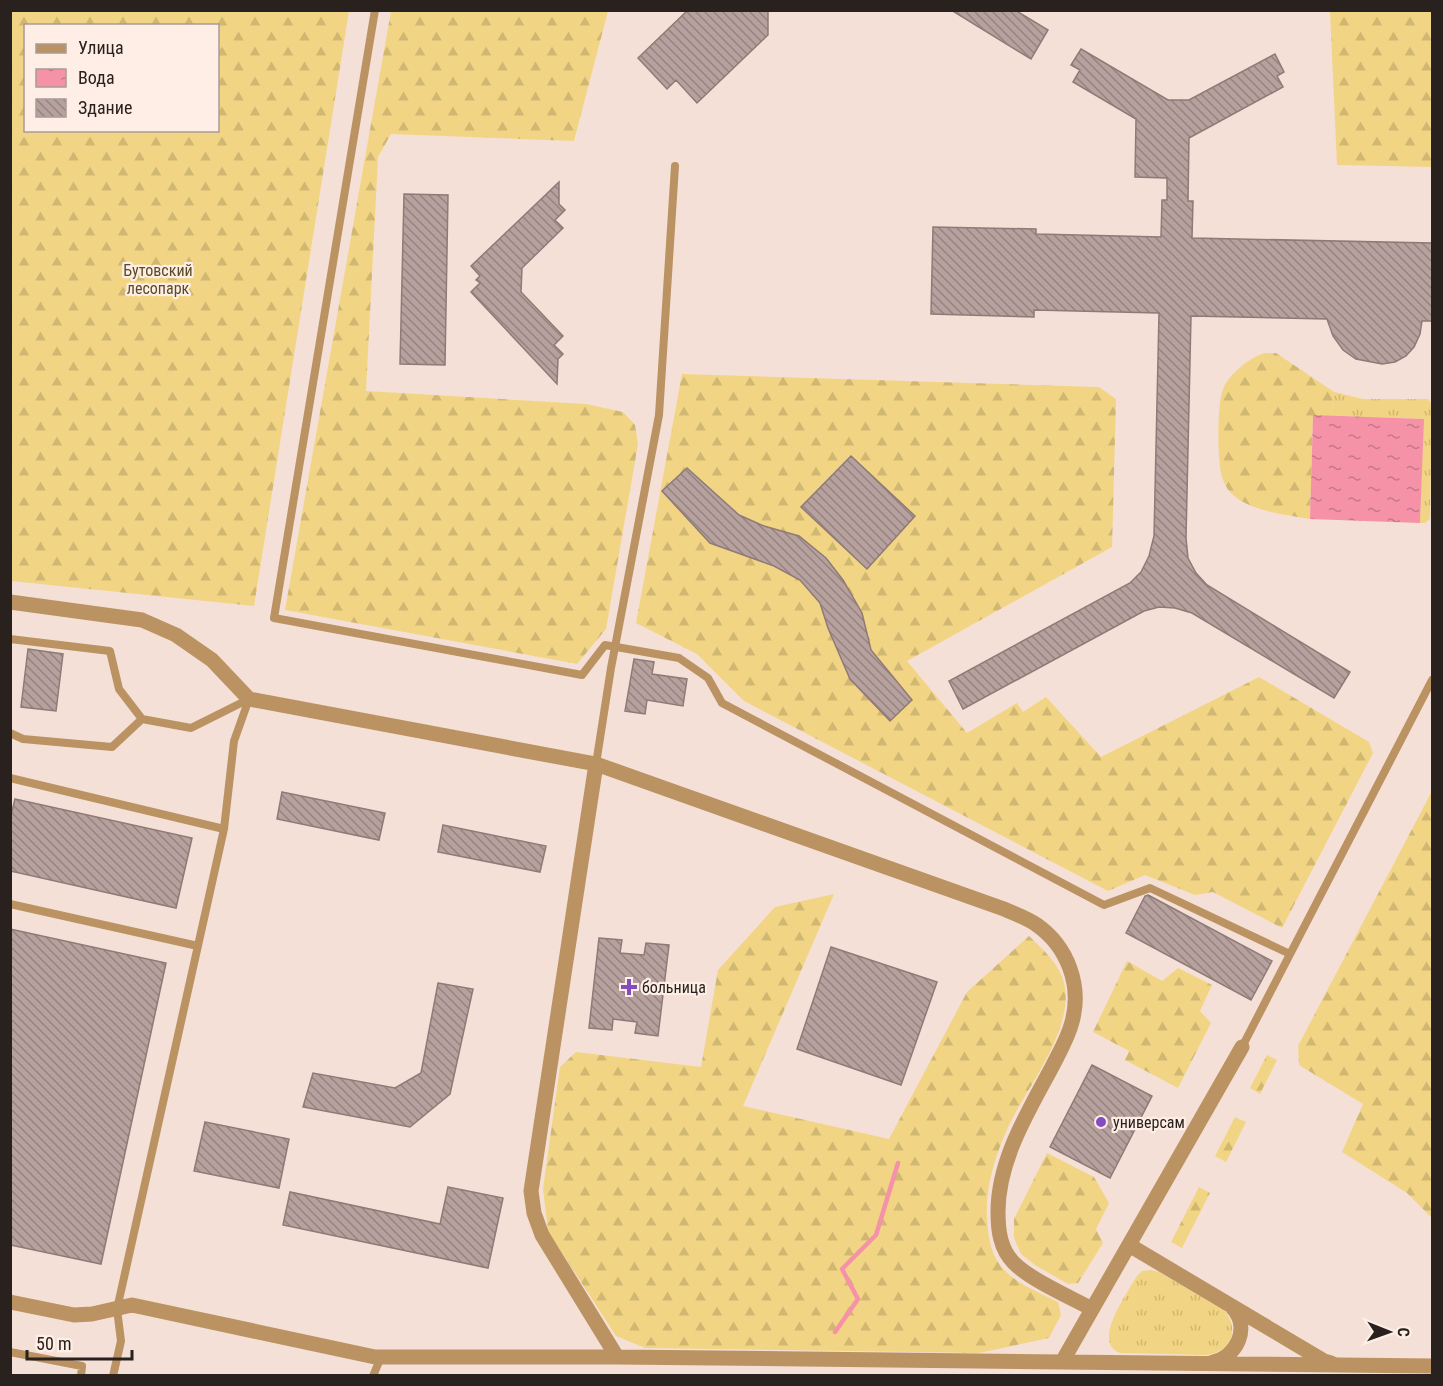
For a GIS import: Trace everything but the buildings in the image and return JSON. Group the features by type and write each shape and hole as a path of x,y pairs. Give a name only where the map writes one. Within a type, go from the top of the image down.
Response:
{"street":[{"path":"10,602 142,620 176,635 212,660 249,699 596,764 1004,909 1037,925 1060,947 1072,971 1076,998 1072,1022 1062,1047 1018,1134 1004,1169 998,1198 998,1225 1002,1246 1014,1262 1031,1275 1092,1309"},
{"path":"596,764 531,1191 534,1213 542,1234 617,1357"},
{"path":"1062,1362 1242,1047"},
{"path":"1129,1245 1324,1361 1340,1366"},
{"path":"10,1302 74,1315 92,1314 132,1305 381,1357 617,1357 982,1368 1062,1362 1432,1366"},
{"path":"1207,1363 1222,1360 1231,1354 1238,1342 1240,1320 1236,1311 1229,1304"}],"lane":[{"path":"375,10 274,618 582,675 605,645 679,658 708,678 722,703 1104,904 1150,888 1290,954"},
{"path":"596,764 615,648 659,415 675,166"},
{"path":"10,639 110,651 119,689 142,719 191,728 249,699"},
{"path":"1242,1047 1432,680"},
{"path":"113,1376 121,1341 117,1309 224,829 234,741 249,699"},
{"path":"10,733 23,739 112,747 142,719"},
{"path":"10,778 224,829"},
{"path":"10,904 198,946"},
{"path":"10,1352 82,1366 81,1376"},
{"path":"373,1376 381,1357"}],"green space":[{"name":"Бутовский лесопарк","path":"11,10 349,11 254,606 11,581"},
{"path":"391,11 608,11 574,141 391,134 378,157 366,391 586,404 623,412 635,425 638,444 606,629 577,664 285,610"},
{"path":"1330,11 1432,11 1432,167 1337,165"},
{"path":"1264,353 1276,353 1334,392 1331,416 1313,415 1310,519 1268,511 1248,504 1231,493 1222,477 1218,433 1223,389 1240,367"},
{"path":"682,374 1099,387 1116,399 1112,547 907,661 967,733 1017,703 1023,712 1046,697 1101,757 1259,677 1369,742 1373,753 1282,928 1213,892 1195,895 1145,875 1108,891 744,701 697,654 636,623"},
{"path":"1334,392 1363,399 1428,399 1432,404 1430,519 1425,523 1420,523 1423,419 1331,416"},
{"path":"1432,791 1432,1218 1407,1193 1342,1152 1363,1104 1299,1065 1298,1046"},
{"path":"834,894 743,1106 889,1139 967,992 1029,936 1050,957 1058,969 1064,983 1066,1000 1063,1019 1048,1056 1009,1125 1000,1147 992,1170 987,1218 990,1243 1005,1271 1019,1282 1058,1302 1061,1315 1049,1338 979,1353 645,1348 616,1336 548,1231 543,1189 560,1067 576,1052 701,1067 718,970 775,907"},
{"path":"1127,961 1162,981 1178,968 1212,985 1200,1011 1211,1023 1178,1088 1125,1060 1129,1051 1093,1032"},
{"path":"1267,1055 1277,1060 1260,1094 1250,1088"},
{"path":"1235,1117 1246,1122 1226,1162 1215,1156"},
{"path":"1047,1153 1094,1177 1109,1203 1096,1229 1103,1243 1078,1283 1068,1284 1035,1265 1021,1254 1014,1238 1014,1219"},
{"path":"1199,1187 1210,1193 1182,1248 1171,1242"},
{"path":"1142,1271 1159,1272 1224,1310 1232,1325 1232,1332 1231,1338 1222,1349 1206,1355 1120,1353 1112,1347 1109,1339 1110,1329 1120,1305 1137,1276"}],"water":[{"path":"1313,415 1424,419 1420,523 1310,519"}],"waterway":[{"path":"835,1332 858,1299 842,1269 876,1235 898,1163"}],"place":[{"name":"больница","path":"629,987"},
{"name":"универсам","path":"1101,1122"}]}
